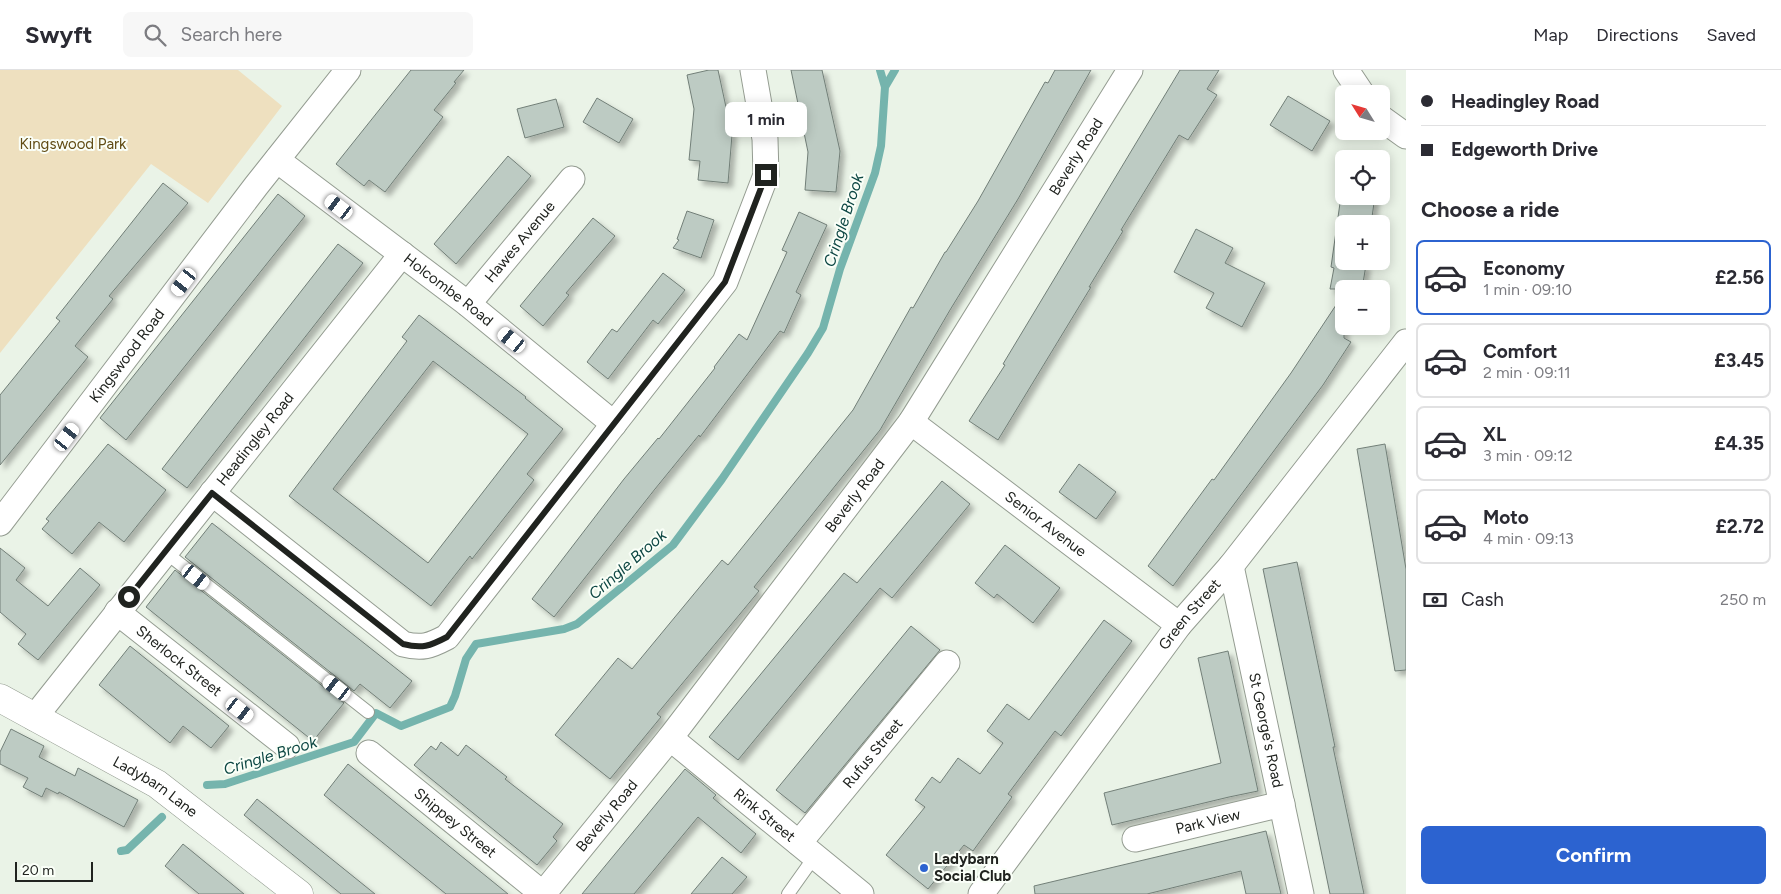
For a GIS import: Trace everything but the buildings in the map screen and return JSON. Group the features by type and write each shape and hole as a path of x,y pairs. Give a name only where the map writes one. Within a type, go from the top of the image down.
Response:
{"street":[{"name":"Kingswood Road","path":"0,523 348,70"},
{"path":"212,493 403,644 415,647 430,646 447,637 725,282 766,175 765,139 753,70"},
{"name":"Beverly Road","path":"543,894 670,738 912,422 1130,70"},
{"path":"1346,70 1356,85"},
{"path":"1390,124 1406,136"},
{"name":"Holcombe Road","path":"277,160 468,304 614,424"},
{"name":"Hawes Avenue","path":"468,304 572,179"},
{"name":"Headingley Road","path":"34,718 402,254"},
{"name":"Green Street","path":"981,894 1179,625 1231,566 1406,342"},
{"name":"Senior Avenue","path":"912,422 1179,625"},
{"name":"St George's Road","path":"1231,566 1301,894"},
{"name":"Sherlock Street","path":"117,612 287,746"},
{"name":"Rufus Street","path":"807,850 946,663"},
{"name":"Ladybarn Lane","path":"0,698 157,784 299,894"},
{"name":"Rink Street","path":"670,738 861,894"},
{"name":"Shippey Street","path":"369,753 543,894"},
{"name":"Park View","path":"1135,839 1282,804"}],"lane":[{"path":"165,552 368,712"},
{"path":"788,894 807,850"}],"green space":[{"name":"Kingswood Park","path":"0,70 238,70 282,106 208,203 151,164 0,353"}],"waterway":[{"name":"Cringle Brook","path":"207,785 225,784 354,742 376,713 401,726 450,707 466,659 476,644 564,629 577,624 673,545 722,479 823,328 840,269 875,173 881,146 885,87 880,70"},
{"path":"885,87 895,70"},
{"name":"Cringle Brook","path":"121,851 127,850 162,817"}],"place":[{"name":"Ladybarn Social Club","path":"924,868"}],"route":[{"path":"129,597 212,493 403,644 415,647 430,646 447,637 725,282 766,175"}]}
